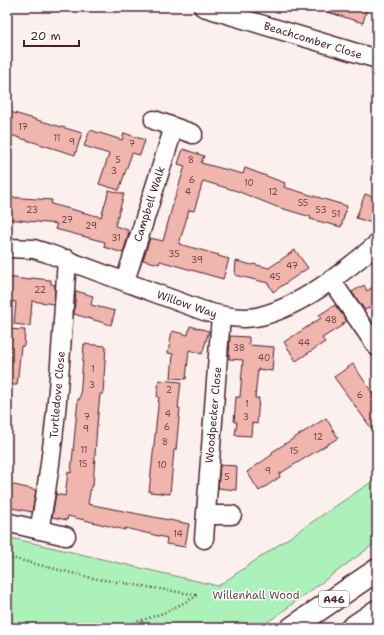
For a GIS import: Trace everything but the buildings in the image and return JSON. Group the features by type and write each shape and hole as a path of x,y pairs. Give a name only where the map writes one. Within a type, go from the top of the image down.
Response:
{"highway":[{"name":"A46","path":"292,628 377,570"},
{"path":"352,628 377,611"}],"street":[{"name":"Beachcomber Close","path":"203,7 377,59"},
{"path":"154,120 193,134"},
{"name":"Campbell Walk","path":"125,281 174,127"},
{"name":"Willow Way","path":"7,248 34,250 66,259 204,311 221,316 240,318 256,317 286,306 331,280 377,244"},
{"name":"Turtledove Close","path":"39,530 52,444 62,338 66,259"},
{"path":"331,280 377,347"},
{"name":"Woodpecker Close","path":"204,539 221,316"},
{"path":"206,515 232,515"},
{"path":"10,523 66,536"}],"path":[{"path":"7,557 92,578 197,595 166,612 119,628"}],"green space":[{"name":"Willenhall Wood","path":"377,478 377,542 268,622 256,628 7,628 7,537 218,586"}]}
